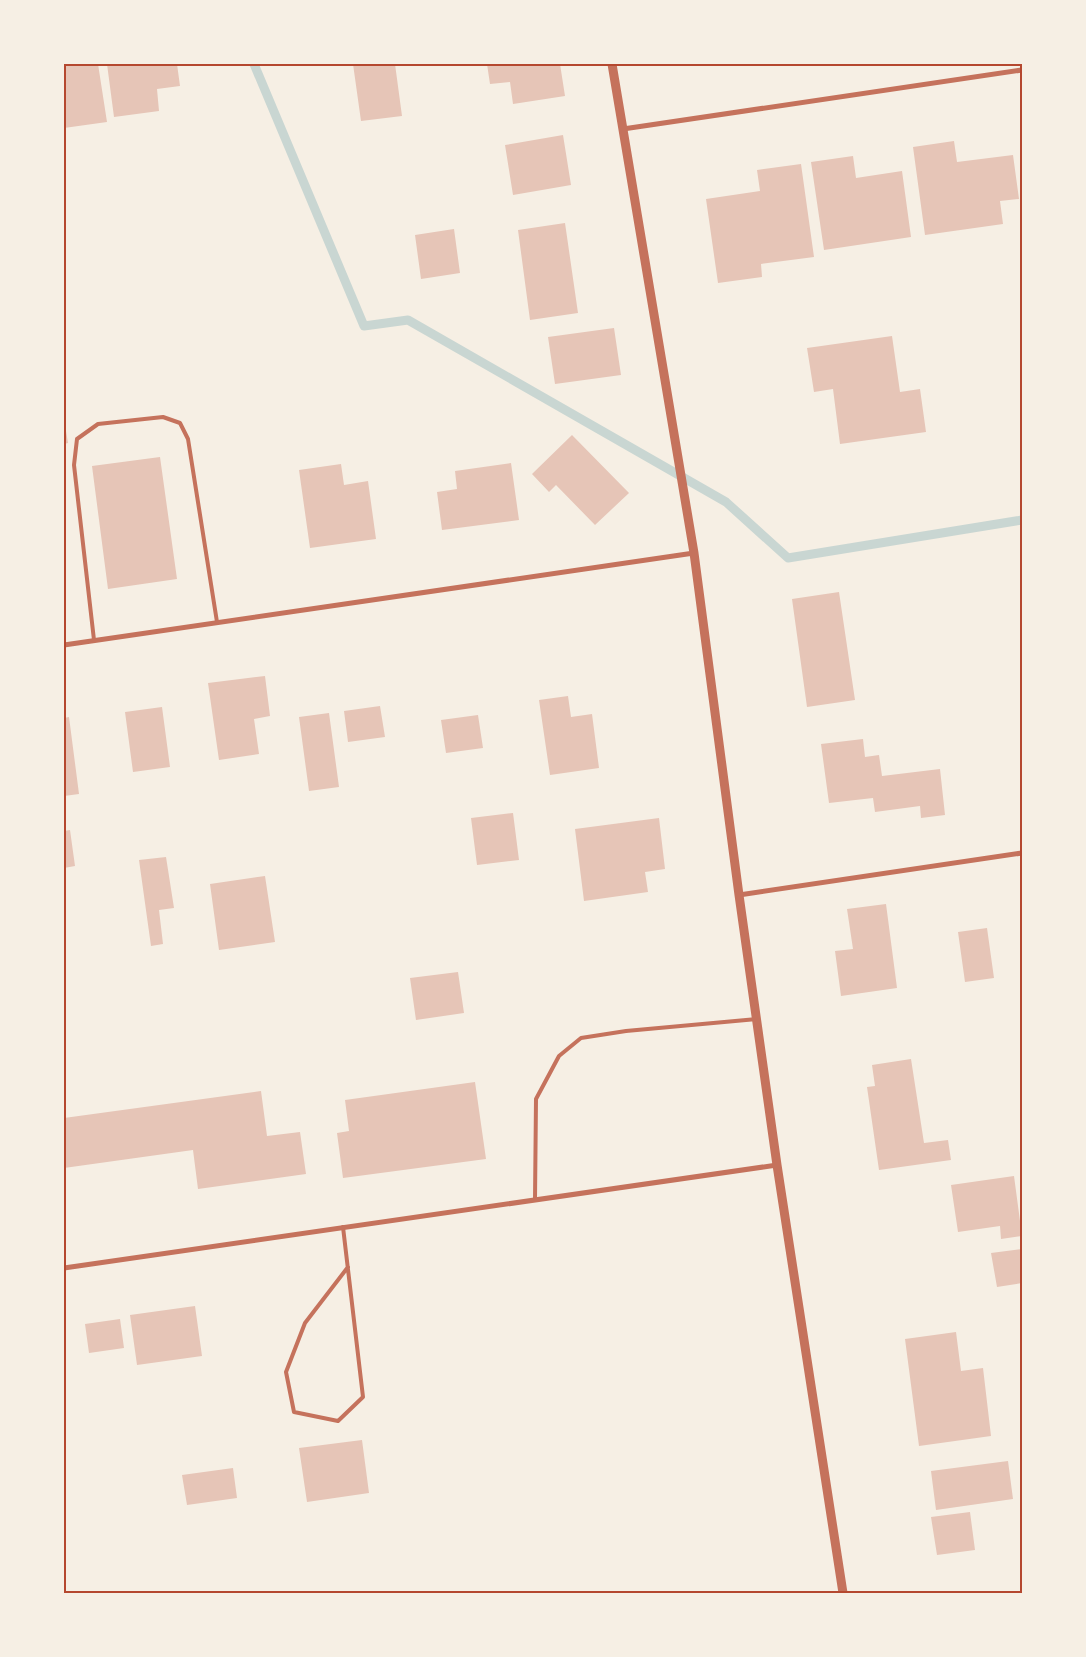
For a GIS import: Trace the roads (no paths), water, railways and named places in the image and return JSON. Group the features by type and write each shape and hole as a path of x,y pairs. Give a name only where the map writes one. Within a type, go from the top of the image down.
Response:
{"street":[{"path":"612,64 690,524 777,1165 843,1593"},
{"path":"622,129 1022,70"},
{"path":"64,645 694,553"},
{"path":"739,895 1022,853"},
{"path":"64,1268 777,1165"}],"lane":[{"path":"94,640 74,465 77,439 98,424 163,417 180,423 188,439 216,622"},
{"path":"535,1200 536,1099 559,1056 581,1038 626,1031 757,1019"},
{"path":"344,1227 363,1397 338,1421 294,1412 286,1372 305,1323 348,1267"}],"waterway":[{"path":"254,64 364,326 408,320 726,502 788,558 1022,520"}]}
